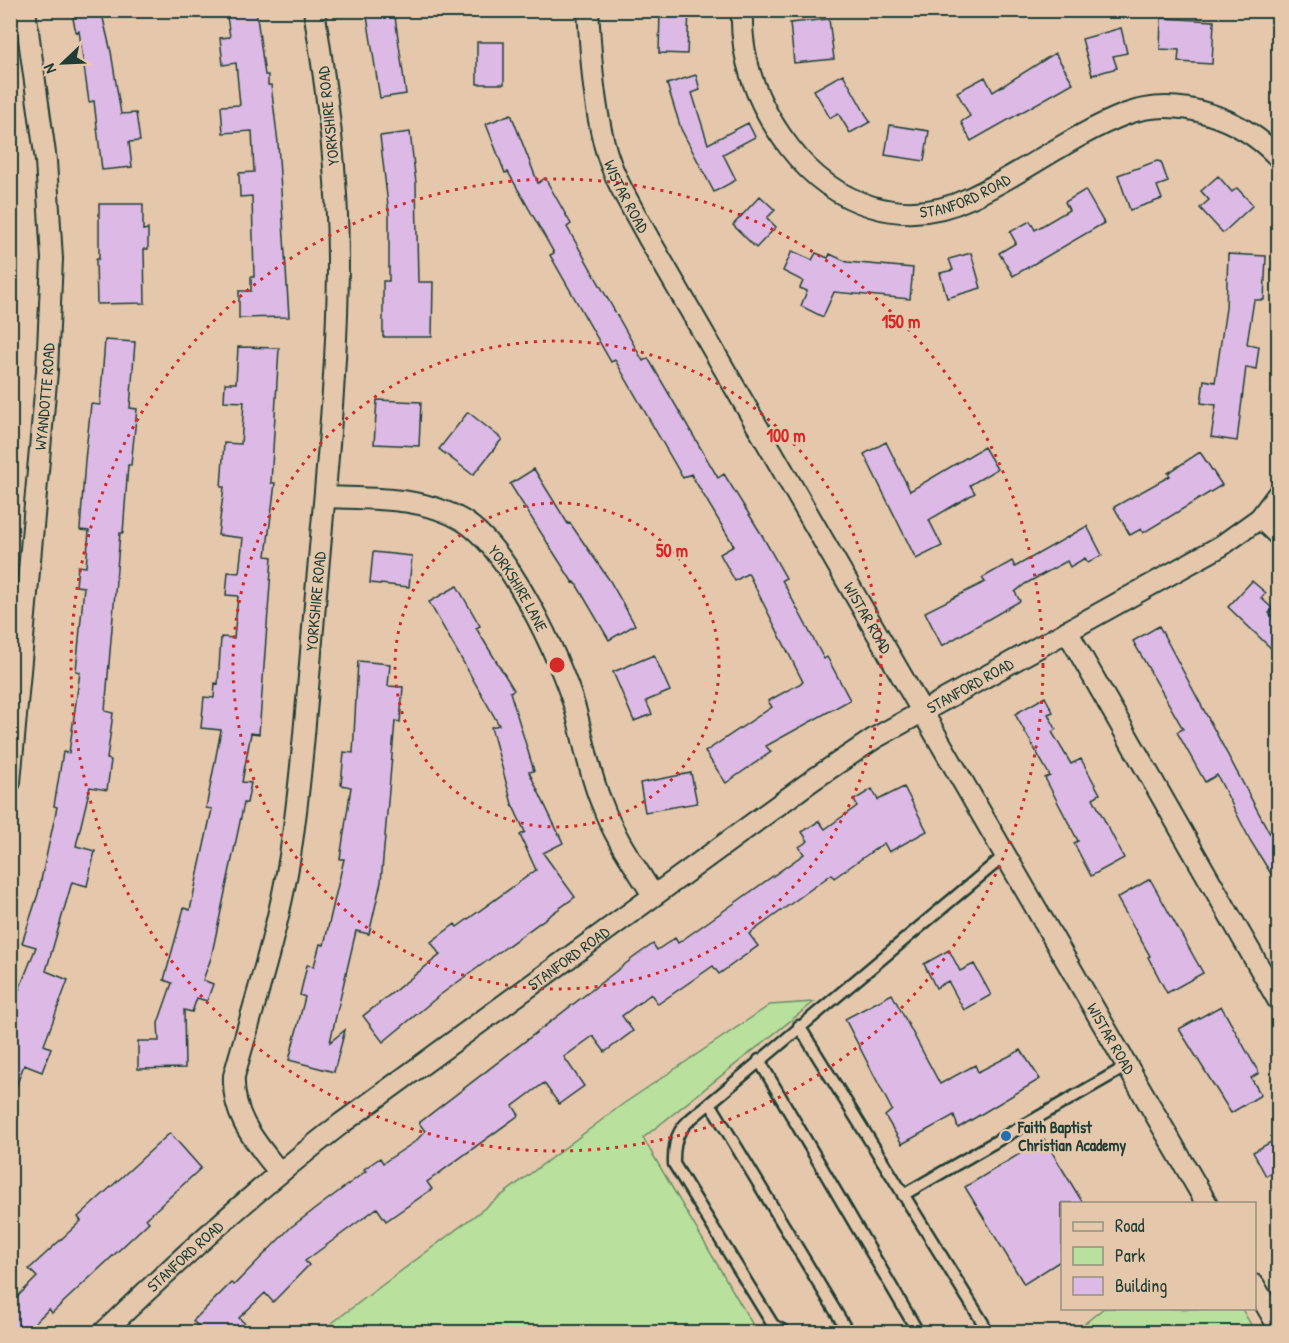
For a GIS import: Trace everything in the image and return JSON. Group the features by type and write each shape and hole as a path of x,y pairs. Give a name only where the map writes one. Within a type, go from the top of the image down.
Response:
{"street":[{"name":"WYANDOTTE ROAD","path":"10,782 47,371 52,259 46,161 25,10"},
{"name":"YORKSHIRE ROAD","path":"279,1172 247,1131 238,1115 234,1094 234,1076 271,945 289,857 325,497 335,350 338,257 334,183 323,69 314,10"},
{"name":"WISTAR ROAD","path":"588,10 591,67 604,145 619,182 660,260 1206,1202"},
{"name":"STANFORD ROAD","path":"742,10 746,62 754,88 783,140 804,166 828,186 850,200 881,210 909,212 935,209 968,199 1094,128 1144,109 1166,108 1205,112 1223,118 1246,130 1278,157"},
{"name":"STANFORD ROAD","path":"104,1332 177,1261 279,1172 822,773 875,738 1221,546 1260,518 1278,494"},
{"name":"YORKSHIRE LANE","path":"325,497 426,505 462,520 479,533 516,581 553,650 574,706 603,807 621,845 653,895"},
{"path":"1260,518 1278,535"},
{"path":"1067,632 1278,1000"},
{"path":"1256,1288 1278,1326"}],"lane":[{"path":"786,1332 773,1325 674,1164 673,1142 684,1125 710,1102 1004,856"},
{"path":"799,1026 983,1323 983,1332"},
{"path":"759,1060 918,1332"},
{"path":"903,1195 1127,1066"},
{"path":"710,1102 848,1332"}],"green space":[{"path":"814,1002 643,1138 757,1332 320,1332 623,1104 770,1005"},
{"path":"1102,1310 1243,1310 1255,1332 1074,1332"}],"building":[{"path":"71,10 101,10 111,52 121,114 136,113 140,141 129,142 132,167 102,170 94,101 89,102 79,31 76,32"},
{"path":"226,10 256,10 265,75 268,75 268,85 271,85 278,143 289,317 239,318 239,291 251,291 251,277 254,277 252,196 240,197 239,173 254,172 252,131 223,133 221,106 240,105 236,63 223,65 220,38 230,37"},
{"path":"366,10 394,10 406,94 380,98"},
{"path":"660,10 689,10 687,54 659,53"},
{"path":"1161,18 1214,21 1212,64 1178,62 1179,50 1160,49"},
{"path":"829,19 834,59 794,63 790,23"},
{"path":"1121,28 1127,53 1113,56 1117,68 1092,75 1082,39"},
{"path":"477,42 504,42 504,84 477,84"},
{"path":"1055,53 1073,83 971,141 961,122 970,116 957,92 985,77 993,92"},
{"path":"843,74 870,122 850,133 838,113 830,118 814,90"},
{"path":"696,75 700,90 692,93 708,144 748,123 755,137 723,154 736,180 714,192 681,129 667,84"},
{"path":"511,114 538,183 545,178 571,224 567,227 643,361 648,358 718,478 724,474 760,532 786,578 782,580 824,659 827,657 850,700 766,746 771,752 726,783 705,752 772,707 768,701 803,682 748,573 735,581 720,554 734,546 691,474 683,478 615,360 611,362 550,255 554,253 508,172 505,173 486,124"},
{"path":"890,125 929,131 924,161 885,155"},
{"path":"410,132 416,183 418,282 433,282 432,337 383,337 383,281 389,281 389,214 380,136"},
{"path":"1157,161 1161,162 1168,182 1157,186 1162,199 1130,210 1118,175"},
{"path":"1218,176 1232,192 1237,188 1253,205 1223,233 1200,208 1209,200 1201,191"},
{"path":"1085,190 1104,223 1013,276 999,253 1016,243 1010,232 1030,221 1035,230 1069,210 1065,202"},
{"path":"760,196 775,210 767,218 776,227 756,248 733,225"},
{"path":"99,204 143,204 143,230 148,229 148,249 144,249 145,303 97,304 96,259 99,259"},
{"path":"792,251 812,260 816,253 828,258 830,254 847,262 913,268 910,299 834,292 823,317 801,306 807,291 800,288 803,281 783,271"},
{"path":"971,253 981,288 947,298 940,273 953,270 949,259"},
{"path":"1228,254 1266,256 1264,300 1254,300 1247,344 1259,346 1256,369 1246,367 1237,441 1211,437 1216,405 1201,403 1204,380 1215,382 1226,308"},
{"path":"105,340 135,342 130,408 137,409 131,465 128,465 123,533 120,533 105,711 113,713 107,759 111,760 107,790 90,787 76,846 95,851 87,886 72,882 46,971 68,980 44,1045 51,1048 42,1072 24,1065 12,1097 10,1013 36,947 22,943 38,894 57,807 54,806 63,752 69,753 80,672 76,671 84,587 76,586 78,566 86,567 89,531 80,530 85,460 91,404 100,405"},
{"path":"238,347 279,348 271,483 275,483 266,556 272,557 259,734 251,733 242,782 251,783 247,803 244,803 211,958 203,980 213,984 207,1001 197,998 192,1012 184,1010 185,1068 138,1069 138,1041 159,1041 158,1023 172,983 164,980 184,908 190,910 212,809 206,808 221,730 201,728 204,697 214,698 215,683 218,684 221,637 234,638 238,596 226,595 228,572 239,573 243,538 218,535 224,487 221,487 224,443 241,444 244,402 224,401 225,383 236,383"},
{"path":"377,400 421,402 419,446 374,444"},
{"path":"468,412 502,439 473,475 439,449"},
{"path":"886,442 910,491 984,447 997,469 970,485 975,493 929,520 942,546 916,559 864,454"},
{"path":"1200,452 1222,485 1143,533 1141,529 1130,535 1114,507 1170,476 1168,473"},
{"path":"534,469 568,524 570,523 610,581 635,625 609,640 575,582 573,583 510,484"},
{"path":"1087,526 1102,555 1088,563 1085,558 1070,567 1067,561 1025,584 1015,592 1020,601 942,646 925,612 985,582 982,578 1012,561 1015,567"},
{"path":"373,552 412,556 409,587 370,583"},
{"path":"1252,581 1266,593 1261,598 1273,609 1269,613 1278,622 1278,655 1228,607"},
{"path":"457,586 480,626 476,628 514,690 510,692 534,771 529,772 563,843 543,853 575,897 440,995 383,1042 363,1016 440,955 431,942 455,924 457,927 536,870 520,835 525,832 512,804 491,727 499,725 429,602"},
{"path":"1159,626 1278,849 1278,885 1250,840 1217,775 1205,782 1177,732 1183,729 1133,641"},
{"path":"654,655 670,691 646,701 652,714 634,721 613,672"},
{"path":"358,661 390,664 388,686 403,687 400,722 395,721 381,882 369,934 356,931 330,1042 345,1030 334,1072 289,1060 305,997 300,995 307,965 314,966 320,944 324,945 344,859 340,859 351,787 341,785 344,752 353,753"},
{"path":"1045,697 1053,712 1048,714 1056,729 1052,732 1071,764 1081,759 1100,794 1093,798 1124,858 1091,876 1074,843 1078,841 1045,778 1050,776 1015,714"},
{"path":"691,773 697,803 645,812 640,783"},
{"path":"904,787 927,831 889,852 884,843 834,878 832,874 749,934 758,946 719,974 713,966 658,1004 651,994 622,1016 633,1031 605,1052 593,1036 564,1057 584,1086 559,1104 544,1083 513,1106 519,1115 427,1182 432,1189 386,1221 377,1208 305,1261 309,1265 273,1302 265,1293 239,1318 254,1332 205,1332 193,1321 231,1283 234,1285 291,1227 366,1171 364,1169 380,1158 383,1163 416,1141 425,1131 419,1123 637,955 653,944 657,950 675,938 678,943 804,854 799,847 808,841 802,832 819,821 825,829 857,806 854,800 872,789 878,800"},
{"path":"1150,879 1203,973 1167,993 1148,957 1150,956 1117,898"},
{"path":"949,950 960,971 974,964 991,995 964,1010 948,981 936,988 924,964"},
{"path":"892,994 940,1084 975,1065 978,1072 1021,1050 1040,1079 958,1128 954,1115 902,1144 885,1116 892,1110 845,1019"},
{"path":"1221,1006 1259,1073 1251,1078 1261,1095 1231,1113 1179,1029"},
{"path":"170,1133 201,1168 146,1219 149,1222 52,1313 49,1309 25,1332 10,1332 10,1304 37,1277 29,1269 81,1221 78,1217"},
{"path":"1278,1138 1278,1169 1266,1176 1253,1152"},
{"path":"1044,1139 1082,1202 1061,1202 1061,1261 1024,1284 965,1187"}],"place":[{"name":"Faith Baptist Christian Academy","path":"1006,1136"}]}
